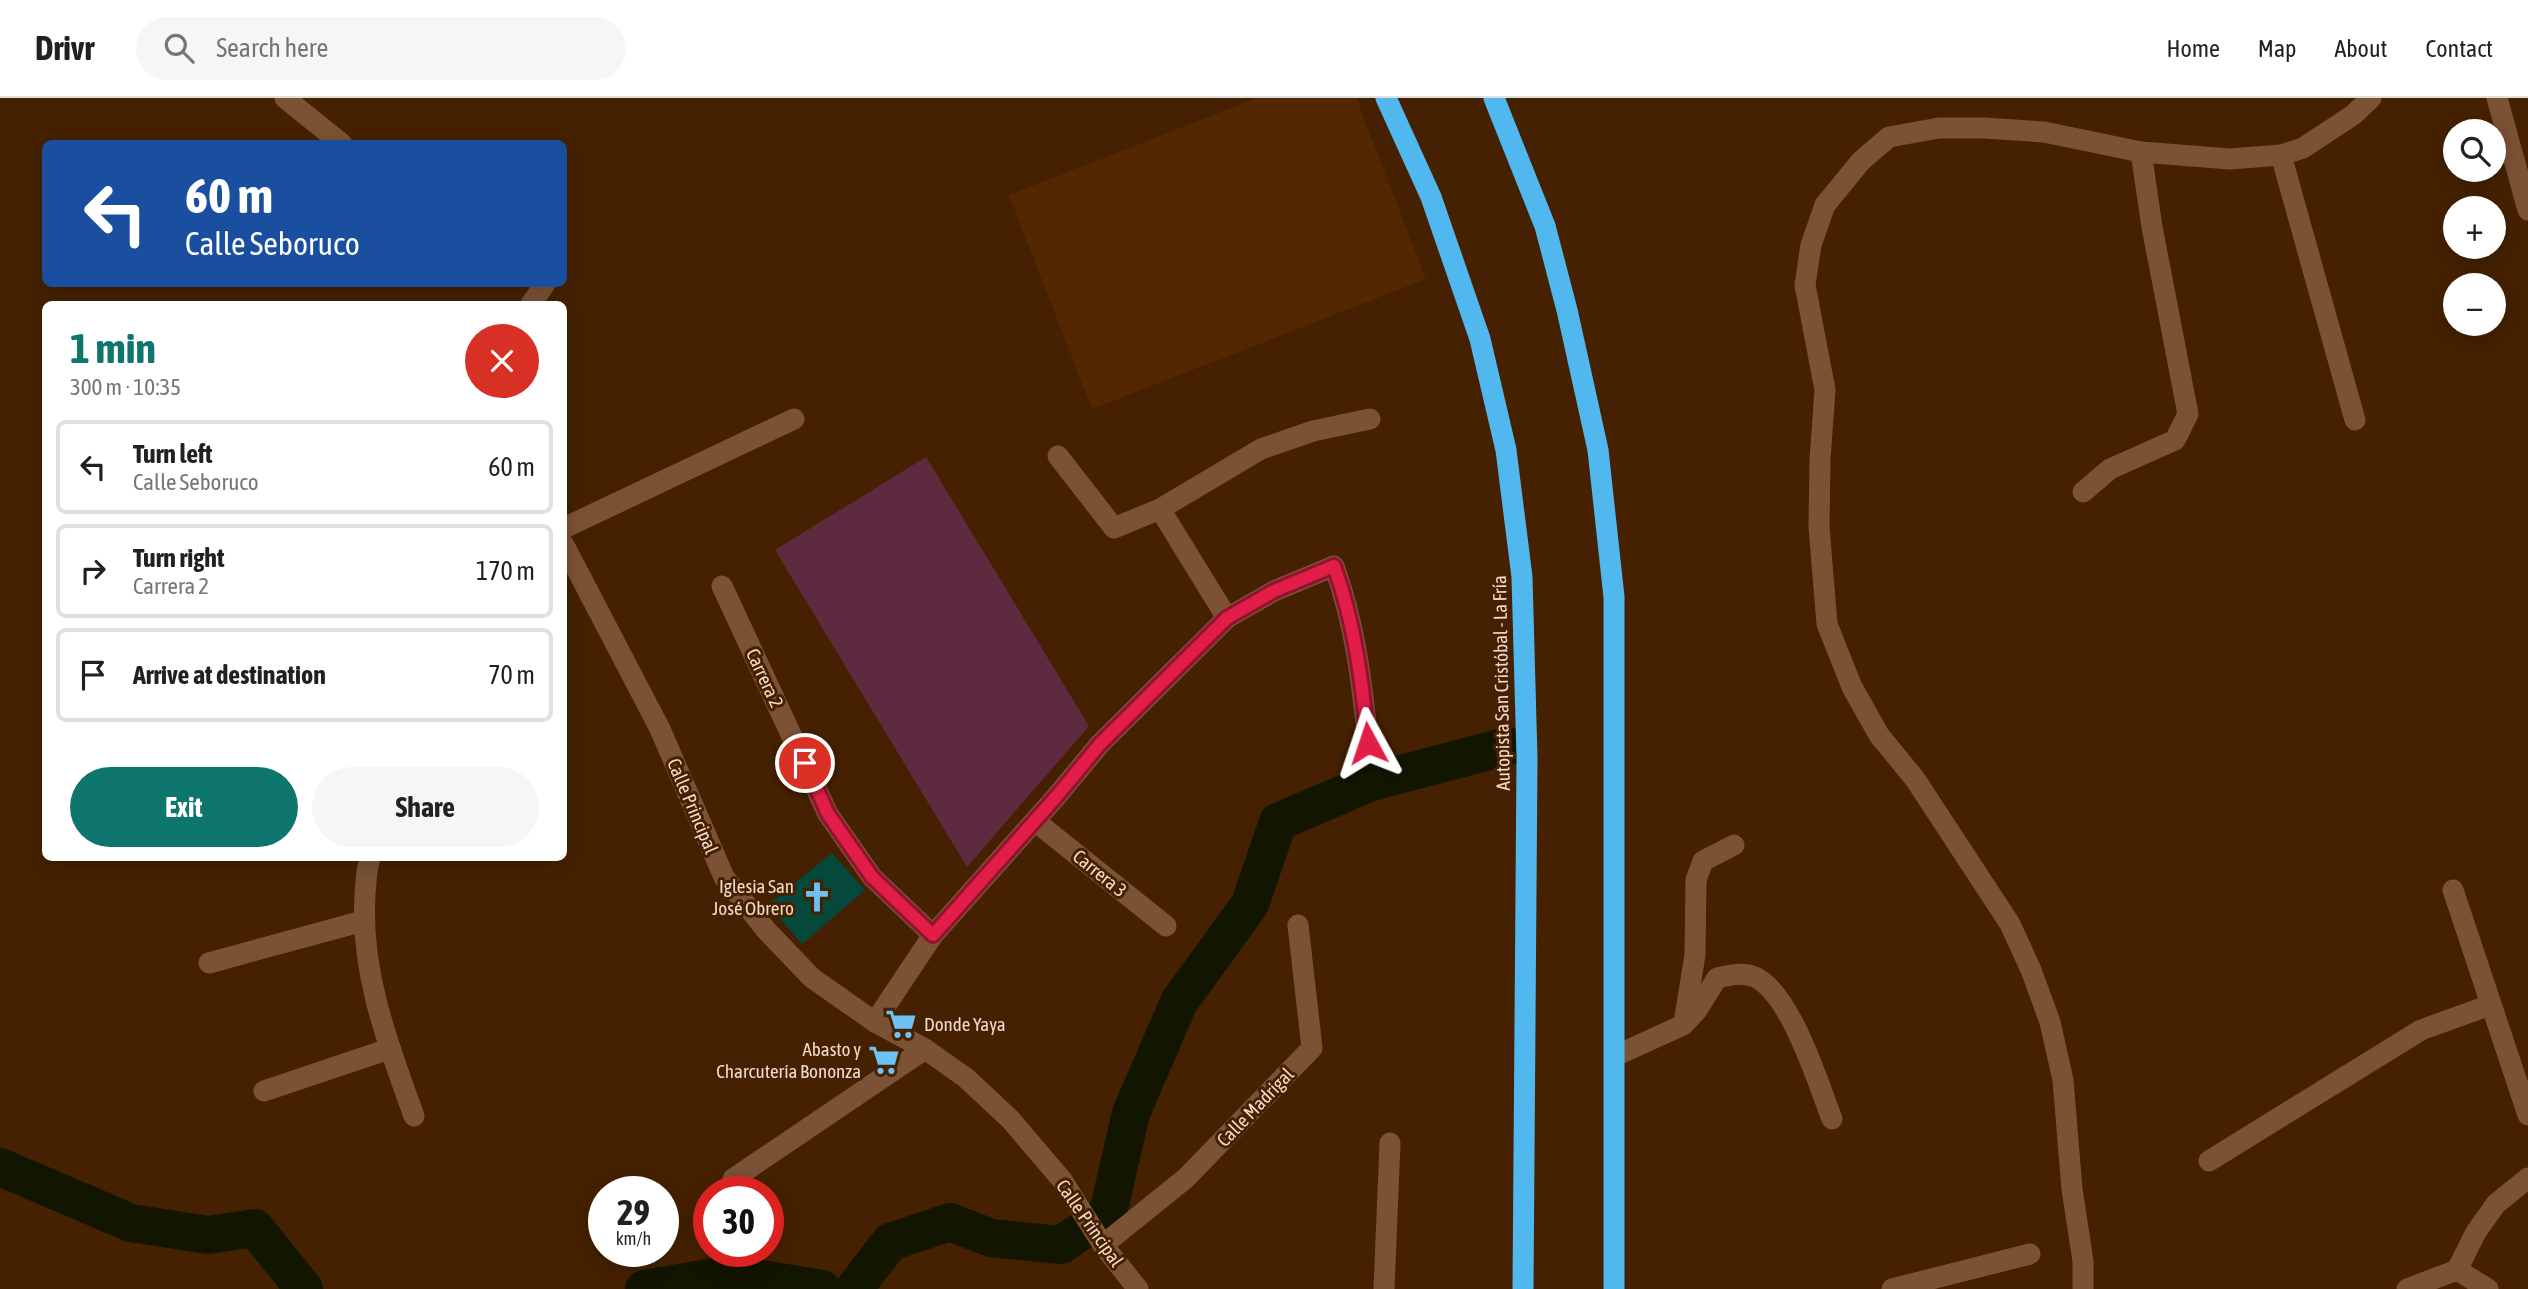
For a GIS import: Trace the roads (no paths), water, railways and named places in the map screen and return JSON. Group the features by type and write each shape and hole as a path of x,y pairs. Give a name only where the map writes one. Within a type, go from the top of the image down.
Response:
{"highway":[{"name":"Autopista San Cristóbal - La Fría","path":"1386,98 1431,197 1480,339 1506,450 1522,577 1527,758 1523,1289"},
{"path":"1494,98 1545,226 1567,310 1598,450 1614,597 1614,1289"}],"street":[{"path":"285,98 337,140"},
{"path":"2083,1289 2083,1261 2072,1189 2063,1080 2050,1022 2031,970 2010,924 1915,779 1879,735 1852,687 1827,624 1819,527 1825,390 1805,285 1811,245 1825,205 1861,161 1889,136 1939,128 1983,128 2044,132 2141,152 2230,159 2281,155 2303,148 2353,116 2371,98"},
{"path":"2497,98 2528,210"},
{"path":"2083,492 2110,469 2175,440 2188,414 2152,227 2141,152"},
{"path":"2281,155 2355,420"},
{"path":"567,527 794,419"},
{"path":"1058,456 1114,528 1160,509 1261,449 1313,432 1370,419"},
{"path":"1160,509 1227,618"},
{"name":"Calle Principal","path":"567,551 660,729 723,877 766,930 812,978 875,1022 925,1049 966,1078 1010,1119 1062,1180 1103,1245 1138,1289"},
{"path":"875,1022 933,935 1100,744 1227,618 1274,591 1334,566 1346,599 1356,642 1368,743"},
{"name":"Carrera 2","path":"722,586 828,814 872,877 933,935"},
{"name":"Carrera 3","path":"1035,821 1166,926"},
{"path":"1683,1025 1695,955 1696,880 1703,861 1734,845"},
{"path":"369,861 363,921 371,987 389,1049 414,1116"},
{"path":"2453,890 2528,1115"},
{"path":"209,963 363,921"},
{"name":"Calle Madrigal","path":"1103,1245 1186,1178 1312,1048 1298,925"},
{"path":"1615,1056 1683,1025 1697,1010 1717,978 1741,973 1765,983 1792,1020 1832,1119"},
{"path":"2210,1161 2421,1030 2490,1005"},
{"path":"264,1091 389,1049"},
{"path":"737,1176 925,1049"},
{"path":"1384,1289 1390,1143"},
{"path":"2407,1289 2457,1270 2476,1232 2496,1204 2528,1178"},
{"path":"1892,1289 2030,1254"},
{"path":"2457,1270 2488,1289"}],"waterway":[{"path":"854,1289 890,1242 950,1222 991,1238 1061,1245 1108,1213 1131,1113 1179,1002 1250,904 1278,822 1371,782 1508,746"},
{"path":"0,1167 131,1223 208,1235 255,1228 304,1289"},
{"path":"644,1289 732,1274 822,1289"}],"place":[{"name":"Iglesia San José Obrero","path":"817,897"},
{"name":"Donde Yaya","path":"901,1024"},
{"name":"Abasto y Charcutería Bononza","path":"884,1060"}]}
